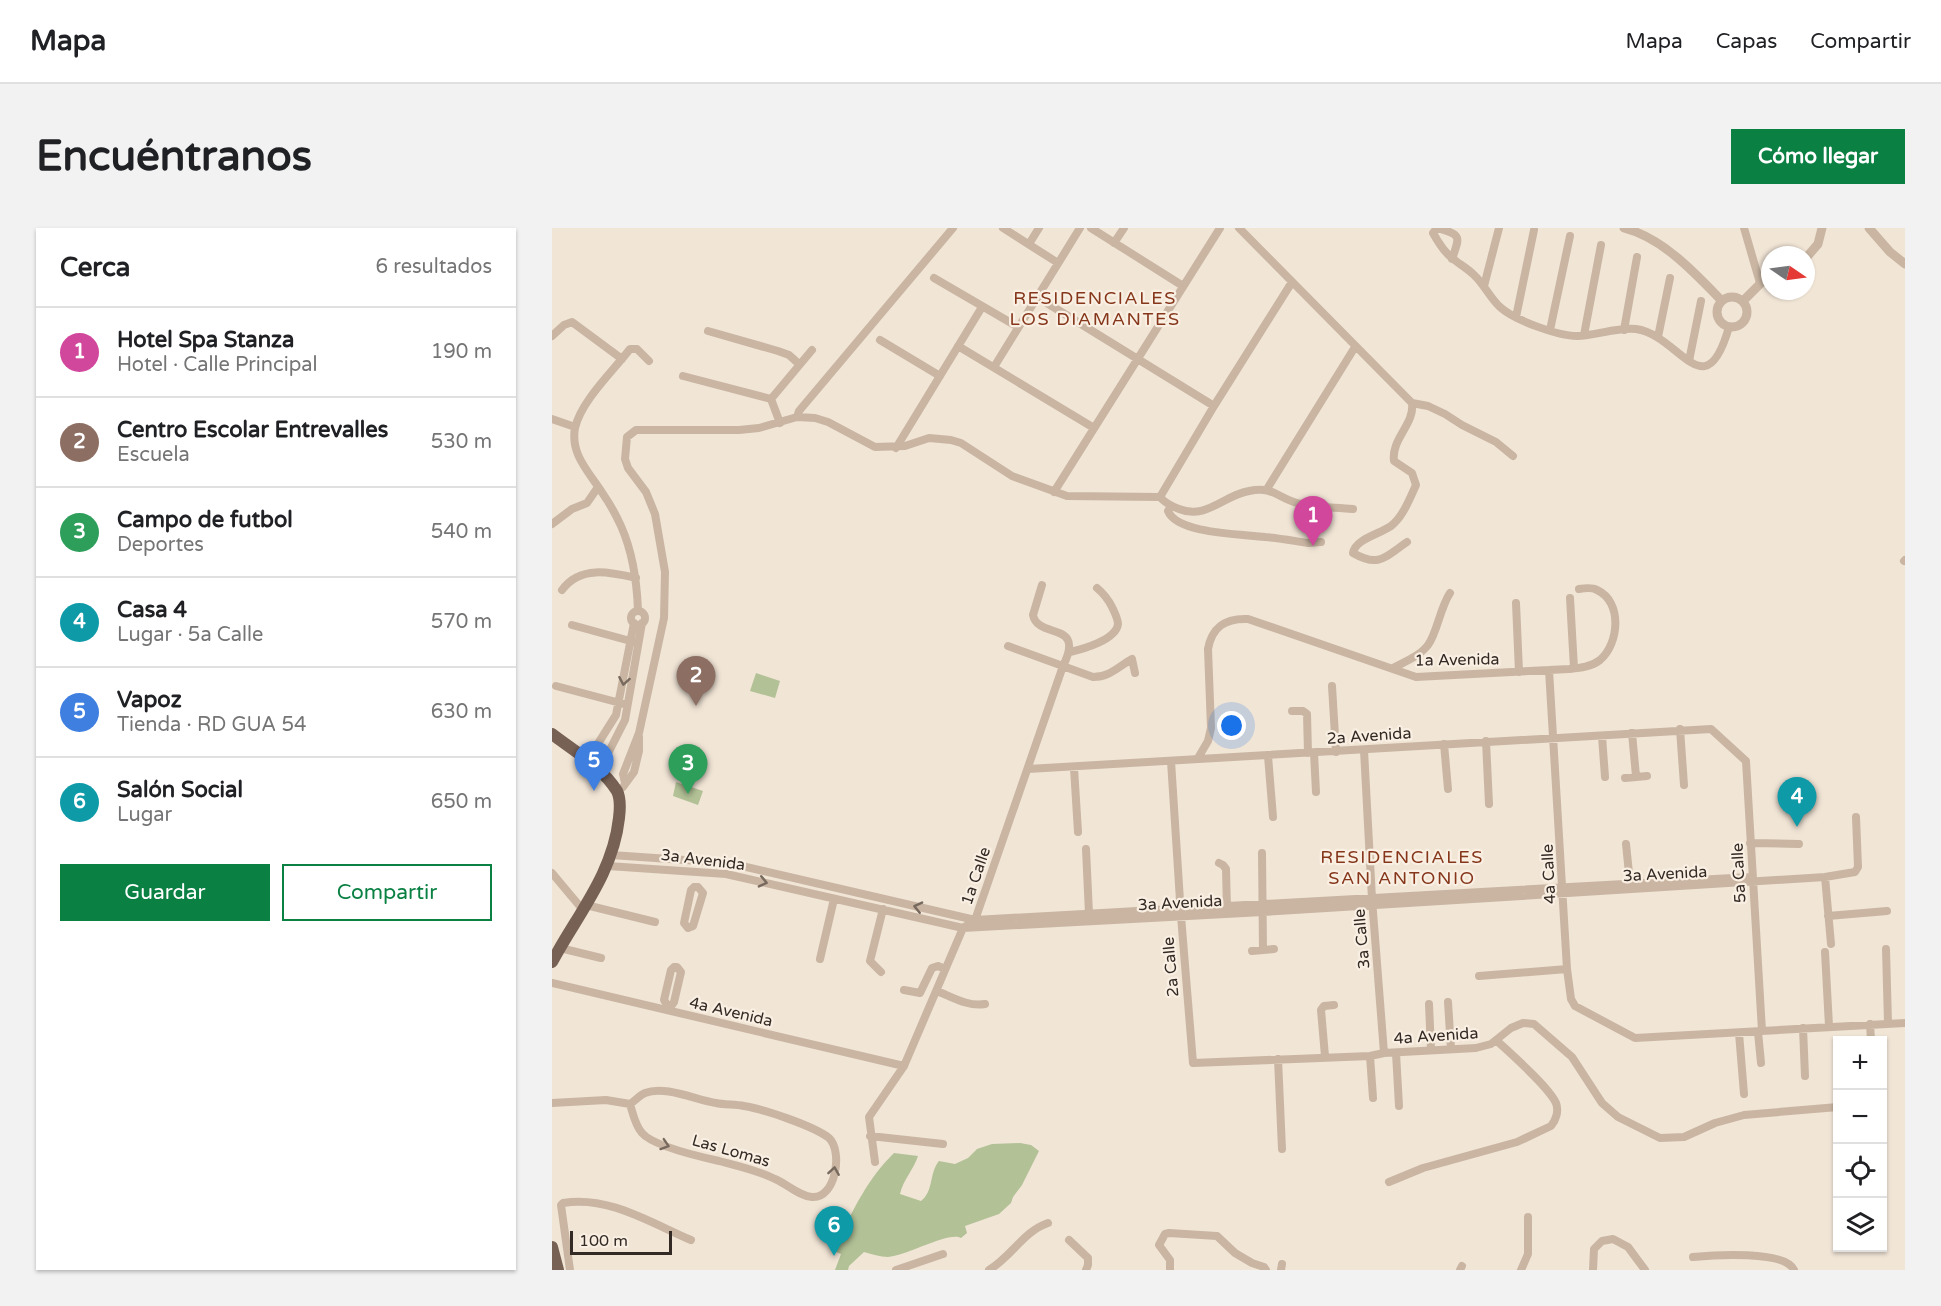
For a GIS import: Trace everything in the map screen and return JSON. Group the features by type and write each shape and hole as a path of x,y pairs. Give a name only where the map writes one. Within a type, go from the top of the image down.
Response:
{"main road":[{"path":"552,734 622,788 616,839 609,860 585,907 552,962"},
{"path":"552,1247 558,1270"}],"street":[{"path":"797,417 799,411 953,228"},
{"path":"1004,228 1058,263"},
{"path":"1029,244 1039,228"},
{"path":"994,367 1080,228"},
{"path":"1091,228 1183,286"},
{"path":"1114,243 1124,228"},
{"path":"1054,492 1220,228"},
{"path":"1239,228 1412,403 1428,406 1445,414 1496,442 1513,456"},
{"path":"1452,259 1459,240 1455,233 1437,228 1433,233 1452,259 1474,275 1499,306 1516,317 1550,330 1577,336 1641,330 1658,337 1697,366 1709,365 1715,361 1729,327"},
{"path":"1484,286 1499,228"},
{"path":"1743,301 1760,283 1744,228"},
{"path":"1815,247 1822,228"},
{"path":"1869,228 1890,252 1905,264"},
{"path":"1629,229 1657,243 1694,273 1722,301"},
{"path":"1516,317 1534,230"},
{"path":"1550,330 1570,236"},
{"path":"1584,335 1601,245"},
{"path":"1624,330 1636,257"},
{"path":"934,278 1018,327"},
{"path":"1658,337 1670,278"},
{"path":"1160,497 1292,282"},
{"path":"1037,297 1214,406"},
{"path":"1732,297 1743,301 1748,311 1744,322 1734,327 1723,324 1717,313 1722,301 1732,297"},
{"path":"1689,362 1701,301"},
{"path":"896,448 982,307"},
{"path":"552,336 564,325 572,322 622,359"},
{"path":"708,331 778,351 789,355 799,364"},
{"path":"880,340 940,376"},
{"path":"958,346 1094,428"},
{"path":"1268,489 1355,347"},
{"path":"599,771 621,731 628,705 638,623 631,616 638,611 636,578 630,550 621,526 580,462 576,450 575,427 594,394 630,349 637,349 649,361"},
{"path":"771,399 812,350"},
{"path":"683,376 771,399"},
{"path":"771,399 780,423"},
{"path":"1407,542 1377,561 1368,560 1353,553 1355,546 1391,526 1399,518 1416,484 1412,472 1394,461 1393,457 1399,438 1413,412 1412,403"},
{"path":"622,788 631,777 636,765 639,733 664,618 665,572 655,514 646,492 628,468 625,459 627,437 636,430 723,431 759,428 797,417 815,418 828,422 874,447 896,448 929,438 962,443 1012,476 1074,497 1160,497 1171,506 1187,512 1197,512 1244,492 1268,489 1297,503 1353,509"},
{"path":"552,419 575,427"},
{"path":"552,524 572,509 587,503 598,487"},
{"path":"1171,506 1168,511 1170,516 1205,531 1308,543 1321,542"},
{"path":"562,590 567,582 592,572 636,578"},
{"path":"1042,585 1033,615 1034,620 1038,625 1065,636 1071,647 1070,652 1091,646 1116,629 1118,624 1113,609 1097,588"},
{"name":"1a Avenida","path":"1198,758 1208,741 1211,728 1208,650 1210,637 1216,627 1224,622 1248,619 1416,677 1574,668 1596,662 1605,655 1611,645 1615,627 1613,609 1603,594 1596,589 1579,589"},
{"path":"1393,668 1421,652 1428,645 1443,604 1450,592"},
{"path":"1570,598 1574,668"},
{"path":"1516,603 1519,672"},
{"path":"572,625 635,642"},
{"path":"587,761 613,721 635,642"},
{"path":"1008,646 1084,675 1100,677 1114,672 1132,659 1134,673"},
{"name":"1a Calle","path":"875,1162 869,1117 904,1066 963,928 975,920 1070,652"},
{"name":"4a Calle","path":"1550,670 1570,999 1573,1004 1635,1038 1739,1033"},
{"path":"556,686 628,705"},
{"path":"1332,686 1336,752"},
{"path":"1292,711 1303,711 1307,714 1316,792"},
{"path":"1680,729 1684,785"},
{"name":"2a Avenida","path":"1028,770 1198,758 1268,756 1486,741 1602,736 1680,729 1711,729"},
{"name":"5a Calle","path":"1711,729 1746,761 1750,843 1755,881 1761,1063"},
{"path":"1632,733 1636,776"},
{"path":"1602,736 1605,777"},
{"path":"1486,741 1490,804"},
{"path":"1444,744 1448,789"},
{"name":"3a Calle","path":"1364,750 1384,1053"},
{"path":"1268,756 1273,817"},
{"name":"2a Calle","path":"1171,760 1180,913 1193,1064"},
{"path":"1074,768 1078,832"},
{"path":"1625,778 1647,776"},
{"name":"3a Avenida","path":"609,860 729,863 996,923 1825,877 1855,872 1858,867 1856,817"},
{"path":"1750,843 1799,844"},
{"path":"1626,844 1629,883"},
{"path":"1086,849 1089,914"},
{"path":"1262,853 1263,950"},
{"name":"3a Avenida","path":"609,860 726,874 963,928 1089,914 1180,913"},
{"path":"1218,863 1226,869 1227,910"},
{"path":"698,887 691,890 684,923 686,928 693,926 703,893 698,887 700,871"},
{"path":"552,873 585,907 655,922"},
{"path":"1825,877 1831,944"},
{"name":"3a Avenida","path":"1564,891 1629,883 1755,881"},
{"path":"820,959 834,899"},
{"path":"881,972 870,962 883,909"},
{"path":"1828,916 1887,911"},
{"path":"560,948 601,958"},
{"path":"1252,951 1274,949"},
{"path":"1886,949 1888,1023"},
{"path":"1825,952 1829,1026"},
{"path":"904,990 920,993 932,968 938,966 945,969"},
{"path":"1479,976 1567,969"},
{"name":"4a Avenida","path":"552,985 667,1008 904,1066"},
{"path":"937,991 965,1002 985,1004"},
{"path":"1448,1002 1450,1050"},
{"path":"1429,1004 1431,1050"},
{"path":"1325,1056 1321,1010 1324,1006 1334,1005"},
{"name":"4a Avenida","path":"1193,1064 1325,1056 1370,1056 1384,1053 1484,1047 1511,1028 1523,1023 1534,1023 1572,1057 1602,1103 1618,1117 1660,1138 1684,1137 1744,1115 1833,1107"},
{"path":"1744,1094 1739,1033 1905,1023"},
{"path":"1870,1024 1871,1036"},
{"path":"1803,1028 1805,1076"},
{"path":"1389,1182 1433,1165 1517,1142 1551,1126 1557,1107 1554,1100 1535,1077 1496,1040"},
{"path":"1396,1053 1399,1106"},
{"path":"1370,1056 1372,1098"},
{"path":"1278,1059 1282,1149"},
{"name":"Las Lomas","path":"666,1091 717,1104 742,1106 771,1113 828,1138 833,1144 835,1176 824,1194 816,1197 807,1196 754,1170 702,1158 654,1142 643,1135 637,1126 630,1104 645,1093 666,1091"},
{"path":"552,1103 606,1100 630,1104"},
{"path":"870,1136 943,1144"},
{"path":"570,1270 561,1205 563,1203 588,1200 607,1204 691,1240"},
{"path":"1521,1270 1528,1254 1528,1217"},
{"path":"994,1269 1036,1227 1048,1223"},
{"path":"1170,1270 1170,1260 1159,1245 1165,1234 1169,1233 1217,1236 1235,1253 1266,1270"},
{"path":"1593,1270 1594,1249 1602,1241 1613,1239 1628,1247 1646,1270"},
{"path":"1069,1240 1088,1258 1086,1270"},
{"path":"896,1270 943,1254"},
{"path":"1693,1257 1733,1255 1777,1258 1790,1264 1794,1270"}],"green space":[{"path":"756,673 780,681 775,698 750,691"},
{"path":"676,782 703,791 698,805 673,796"},
{"path":"992,1144 1031,1145 1039,1151 1011,1203 999,1214 965,1226 967,1233 961,1238 947,1238 896,1256 879,1256 864,1252 849,1266 848,1270 835,1270 841,1254 831,1250 834,1242 838,1243 862,1195 894,1153 918,1156 900,1194 921,1201 928,1192 939,1161 955,1164 968,1158 977,1149"}],"place":[{"name":"Hotel Spa Stanza","path":"1313,546"},
{"name":"Centro Escolar Entrevalles","path":"696,706"},
{"name":"Vapoz","path":"594,791"},
{"name":"Campo de futbol","path":"688,794"},
{"name":"Casa 4","path":"1797,827"},
{"name":"Salón Social","path":"834,1256"}],"district":[{"name":"RESIDENCIALES LOS DIAMANTES","path":"1095,308"},
{"name":"RESIDENCIALES SAN ANTONIO","path":"1402,867"}]}
